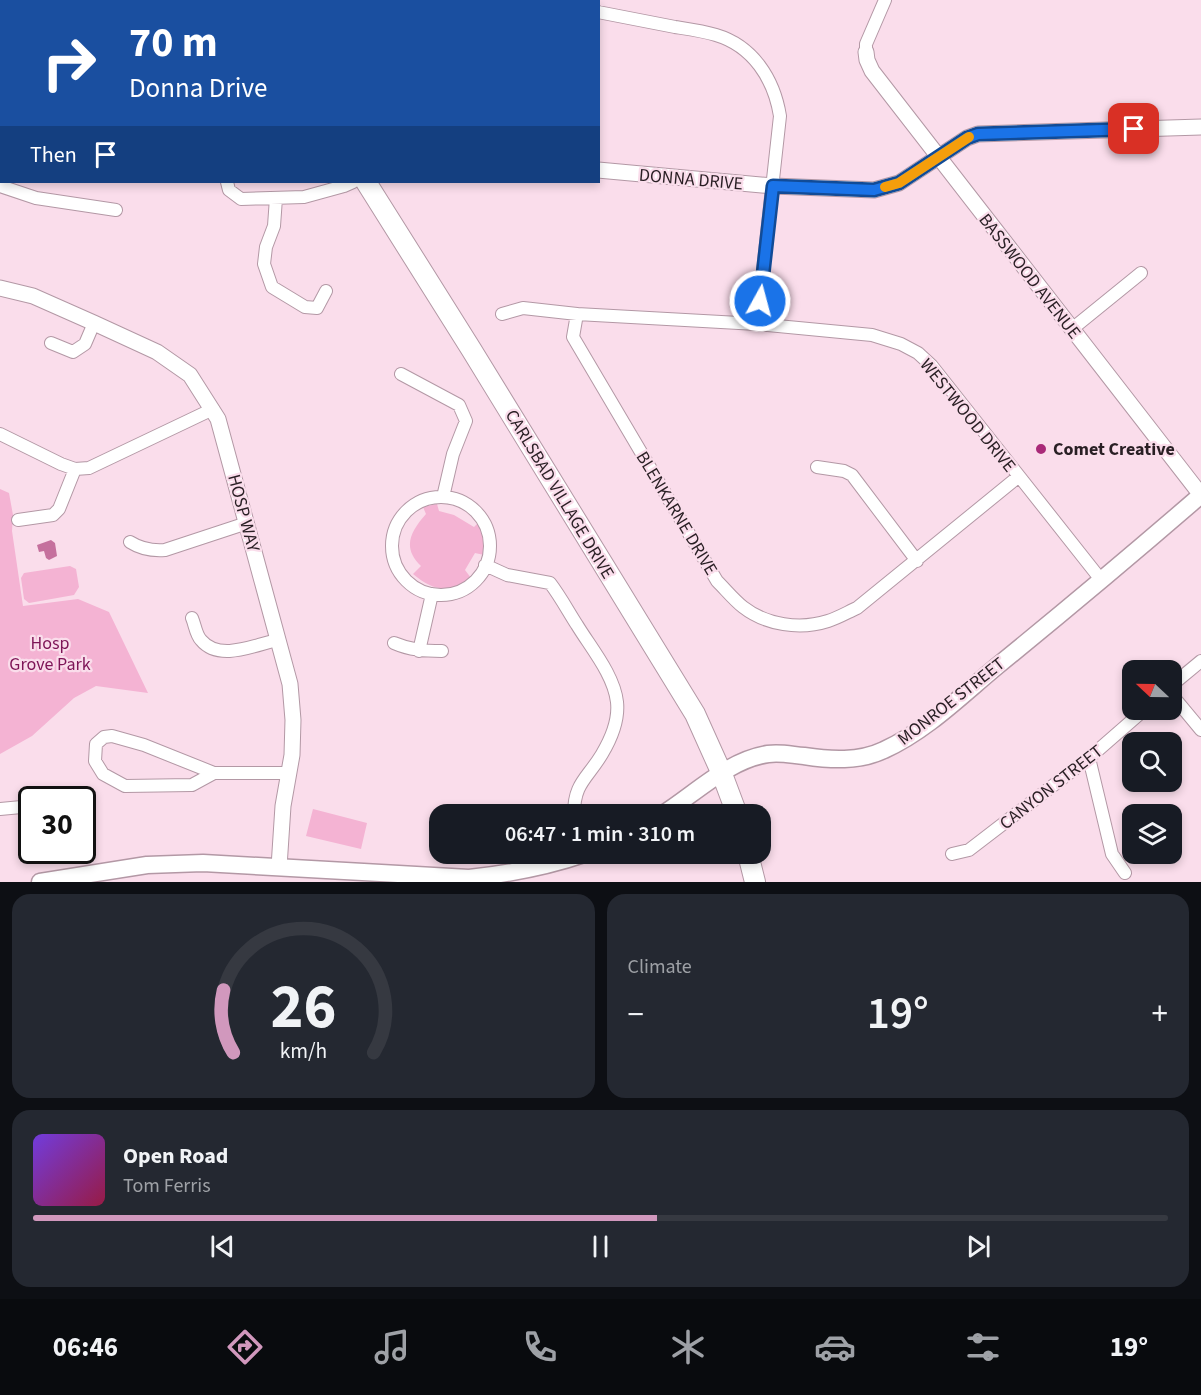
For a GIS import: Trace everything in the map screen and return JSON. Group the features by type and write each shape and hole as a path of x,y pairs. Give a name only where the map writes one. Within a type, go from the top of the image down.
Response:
{"main road":[{"name":"CARLSBAD VILLAGE DRIVE","path":"367,183 484,369 695,714 733,804"},
{"name":"MONROE STREET","path":"678,804 741,762 771,753 835,759 861,757 882,751 917,731 1102,581 1201,495"},
{"path":"40,882 147,865 203,863 468,878 509,874 551,864"},
{"path":"750,864 755,882"}],"street":[{"path":"866,52 866,44 885,0"},
{"path":"600,12 717,35 742,47 753,56 770,79 780,116 757,324"},
{"name":"BASSWOOD AVENUE","path":"866,52 872,71 1201,495"},
{"name":"DONNA DRIVE","path":"600,170 773,186 874,190 899,183 967,138 978,134 1201,127"},
{"path":"227,183 229,190 241,199 304,197 351,183"},
{"path":"0,186 36,198 116,210"},
{"path":"276,198 274,226 266,247 264,264 272,286 305,308 317,308 326,291"},
{"path":"1072,329 1141,273"},
{"name":"HOSP WAY","path":"0,288 33,296 157,352 190,375 218,418 290,684 293,720 292,755 283,806 279,867"},
{"name":"WESTWOOD DRIVE","path":"502,314 523,308 577,314 757,324 872,335 901,344 918,353 932,366 1102,581"},
{"name":"BLENKARNE DRIVE","path":"577,314 573,337 717,581 742,606 769,621 792,625 827,622 857,608 1018,477"},
{"path":"51,343 73,352 85,344 94,323"},
{"path":"401,374 459,405 466,421 453,454 443,497"},
{"path":"0,434 61,464 75,469 89,468 213,409"},
{"path":"817,467 844,471 852,475 916,561"},
{"path":"18,520 52,515 59,509 75,469"},
{"path":"431,498 453,498 469,505 483,520 490,542 486,565 480,575 463,590 451,594 432,594 413,586 401,573 394,557 393,538 400,520 408,510 431,498"},
{"path":"130,542 148,549 165,550 247,523"},
{"path":"486,565 507,574 549,583 611,681 617,702 612,735 602,754 578,787 574,804"},
{"path":"419,651 432,594"},
{"path":"192,618 200,639 206,645 223,652 277,640"},
{"path":"394,643 419,651 442,651"},
{"path":"1182,677 1201,661"},
{"path":"1182,707 1201,730"},
{"name":"CANYON STREET","path":"952,854 969,850 1089,758 1133,720"},
{"path":"214,773 192,785 125,786 103,774 94,761 96,744 104,737 112,736 144,745 214,773 290,773"},
{"path":"1089,758 1112,854 1125,873"},
{"path":"0,808 18,807"}],"green space":[{"name":"Hosp Grove Park","path":"0,489 9,493 23,606 78,599 109,612 148,693 96,686 74,698 32,736 0,754"},
{"path":"437,504 439,511 454,515 474,527 478,523 485,538 484,555 475,553 465,570 471,578 456,587 435,587 413,574 421,566 415,559 410,546 412,534 426,514 423,507"},
{"path":"70,566 76,569 79,587 74,595 29,603 24,599 21,578 24,573"},
{"path":"313,809 367,823 361,849 306,836"}],"shaded area":[{"path":"51,540 55,543 57,556 49,560 44,551 39,552 37,545"}],"slow traffic":[{"path":"885,187 899,183 969,137"}],"place":[{"name":"Comet Creative","path":"1041,449"}],"route":[{"path":"760,301 773,186 874,190 899,183 967,138 978,134 1134,129"}]}
